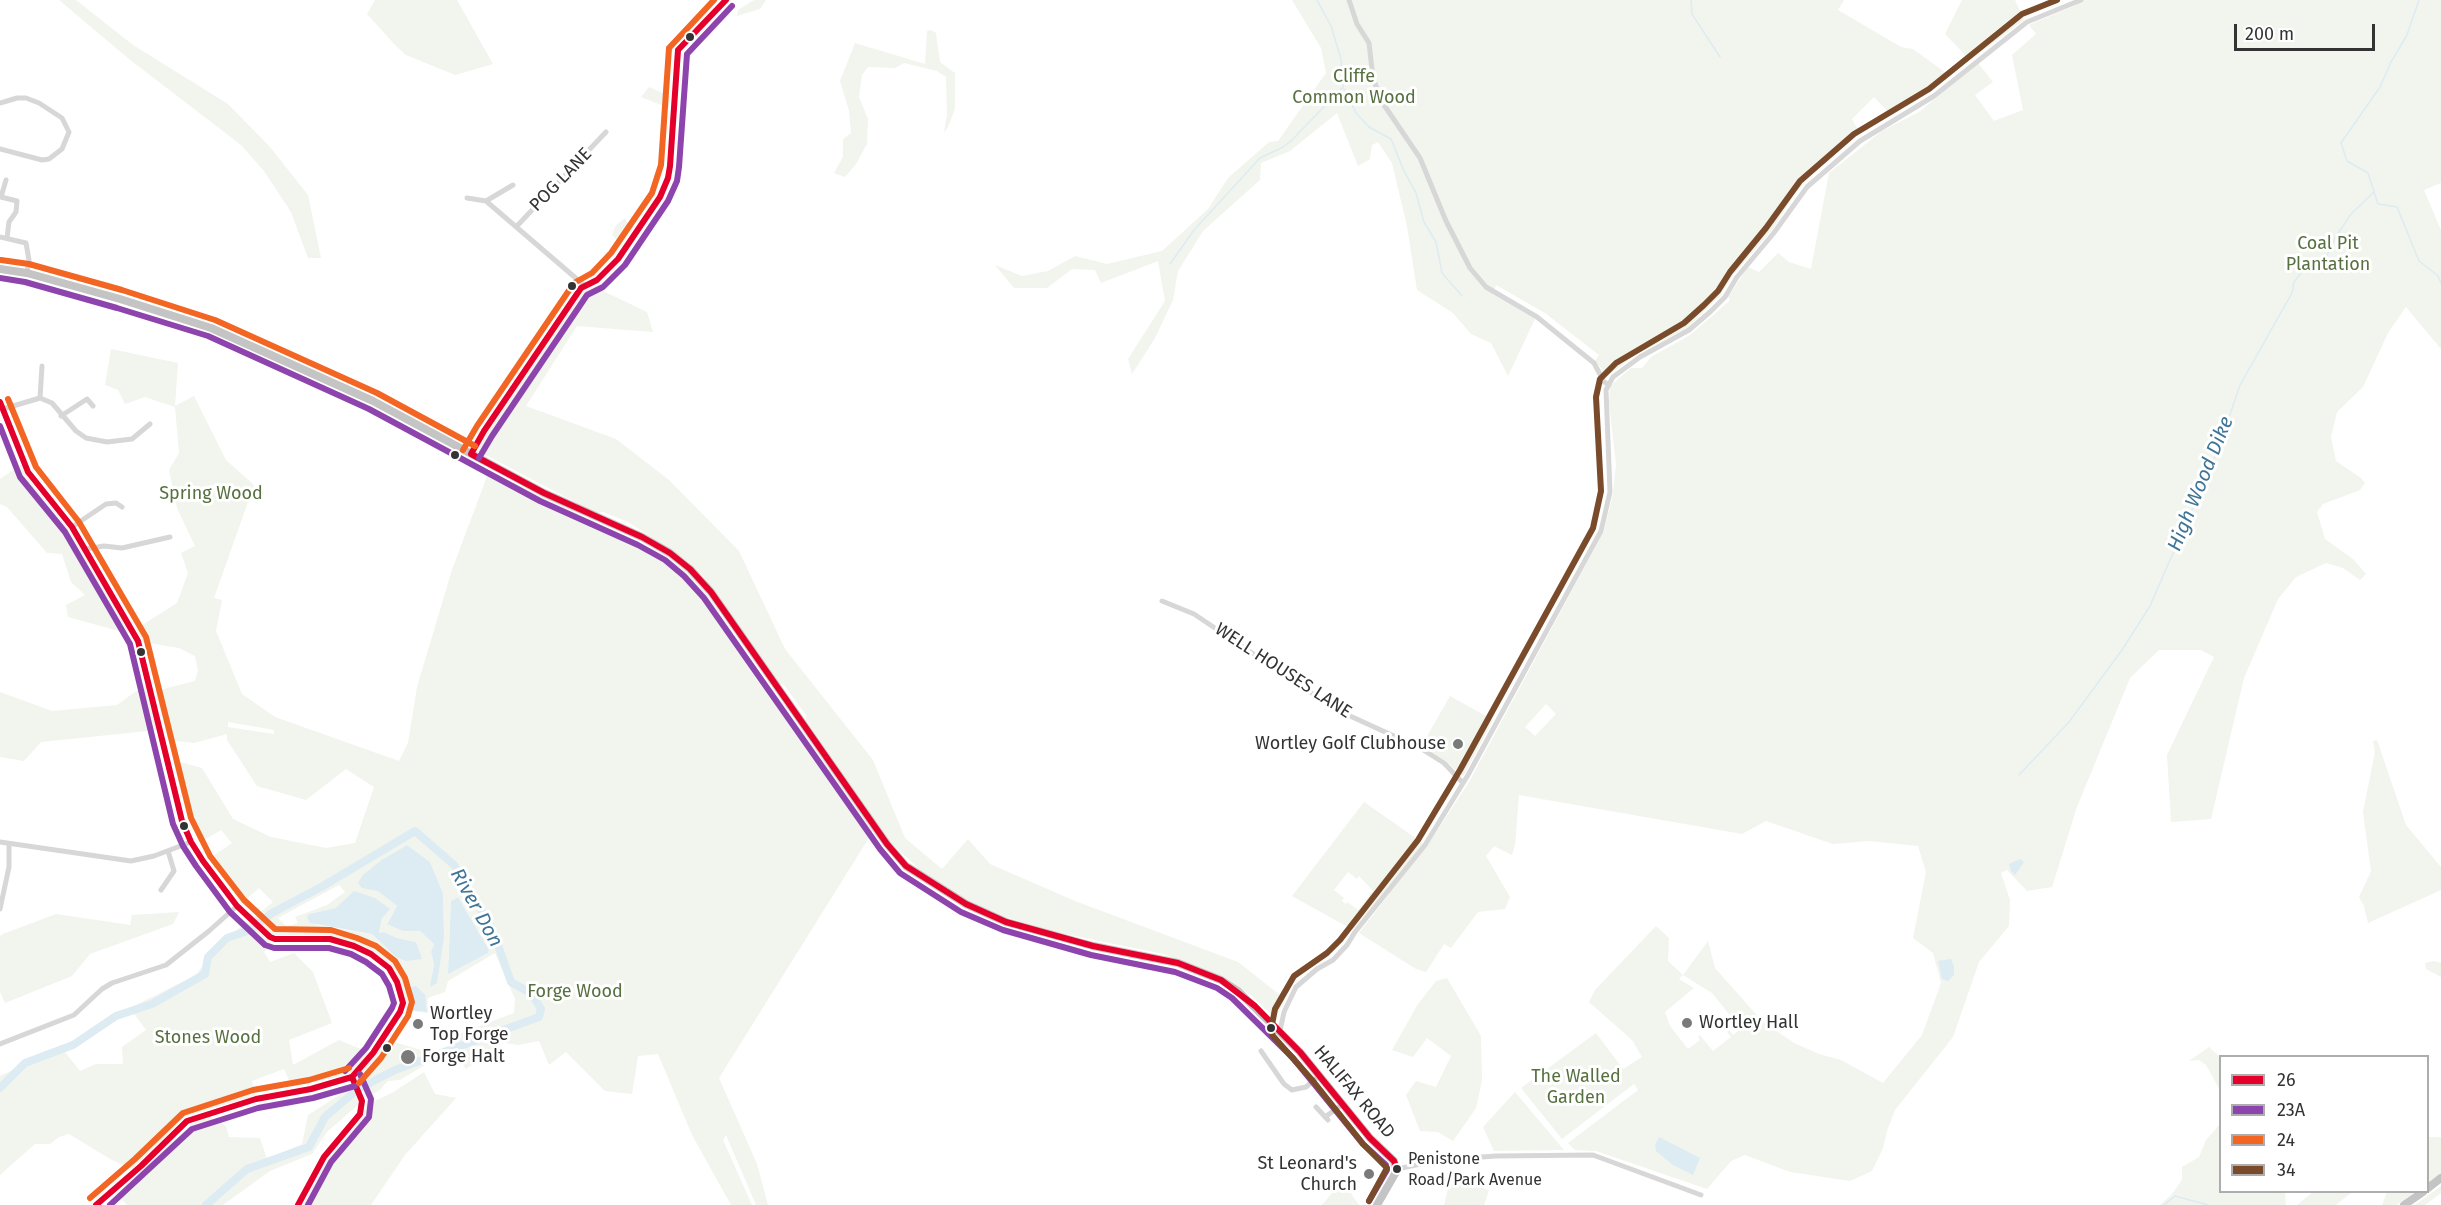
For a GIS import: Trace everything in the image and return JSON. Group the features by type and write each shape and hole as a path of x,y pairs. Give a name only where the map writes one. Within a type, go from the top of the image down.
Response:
{"highway":[{"name":"HALIFAX ROAD","path":"0,268 27,273 181,316 211,328 373,401 544,494 642,537 670,554 690,569 711,592 887,844 913,871 966,904 1006,922 1094,946 1163,958 1204,972 1238,991 1280,1030 1320,1075 1370,1138 1395,1161 1397,1169"},
{"path":"1377,1205 1397,1169"},
{"path":"2404,1205 2420,1193"}],"street":[{"path":"471,454 510,391 580,288 597,280 618,259 660,197 670,166 678,50 726,0"},
{"path":"1349,0 1357,24 1369,43 1373,78 1382,102 1420,158 1446,221 1470,268 1486,286 1537,316 1594,363 1604,382 1608,384"},
{"path":"1280,1030 1284,1012 1296,987 1317,969 1333,960 1347,945 1425,845 1463,783 1601,531 1610,492 1605,398 1608,384 1621,370 1689,330 1710,312 1725,297 1737,277 1773,234 1807,187 1860,141 1934,96 2027,22 2080,0"},
{"path":"0,103 17,98 26,98 39,103 62,118 69,132 62,149 49,159 42,160 0,149"},
{"name":"POG LANE","path":"516,227 606,132"},
{"path":"6,180 1,197 17,201 16,212 9,222 7,238"},
{"path":"486,201 513,185"},
{"path":"467,198 486,201 585,286"},
{"path":"0,237 23,241 28,246 27,273"},
{"path":"40,398 42,366"},
{"path":"3,409 40,398 52,404 76,431 86,438 107,442 132,439 150,424"},
{"path":"62,416 87,399 93,406"},
{"path":"0,402 28,472 72,527 138,641 182,820 191,842 237,906 263,930 275,939 330,939 371,954 389,968 397,982 403,1005 389,1031 353,1080 256,1099 188,1121 96,1205"},
{"path":"72,527 106,504 116,503 122,507"},
{"path":"85,549 104,546 122,548 170,537"},
{"name":"WELL HOUSES LANE","path":"1162,601 1194,614 1337,710 1405,741 1444,763 1463,783"},
{"path":"0,842 131,861 191,842"},
{"path":"0,909 9,867 9,844"},
{"path":"160,891 174,871 168,851"},
{"path":"0,1044 74,1015 102,989 112,983 166,965 237,906"},
{"path":"1261,1052 1284,1084 1292,1090 1306,1087 1320,1075"},
{"path":"298,1205 324,1157 360,1114 362,1101 353,1080"},
{"path":"1317,1107 1326,1118 1343,1104"},
{"path":"1397,1169 1439,1160 1496,1156 1593,1155 1701,1195"}],"green space":[{"path":"59,0 76,0 133,45 228,104 270,147 308,195 321,258 308,258 291,212 264,171 241,145 129,59"},
{"path":"375,0 457,0 493,64 455,75 406,55 367,14"},
{"path":"754,0 766,0 760,9 737,16 738,10"},
{"name":"Cliffe Common Wood","path":"1292,0 1844,0 1838,10 1901,47 1913,49 1950,76 1932,91 1891,115 1874,97 1852,119 1860,133 1824,159 1793,196 1773,229 1733,275 1720,296 1687,328 1637,354 1604,379 1602,369 1595,361 1599,355 1545,313 1496,285 1493,294 1535,319 1508,376 1491,343 1471,334 1453,313 1417,290 1407,226 1392,163 1378,142 1372,145 1370,159 1358,166 1337,113 1290,151 1261,163 1260,180 1203,231 1178,271 1173,300 1155,338 1132,374 1128,359 1165,301 1158,261 1101,283 1095,270 1072,269 1047,288 1014,288 995,265 1022,276 1048,271 1075,256 1107,264 1162,251 1208,209 1228,178 1269,142 1278,141 1326,73 1321,48"},
{"path":"1962,0 2015,0 2024,20 1970,60 1945,34"},
{"path":"2077,0 2441,0 2441,183 2424,190 2441,230 2441,349 2406,307 2388,333 2363,387 2337,412 2331,437 2336,461 2365,483 2360,490 2323,504 2317,512 2325,539 2353,559 2366,574 2360,580 2343,568 2326,563 2296,577 2278,599 2244,678 2211,819 2171,822 2167,755 2214,657 2201,650 2159,650 2130,678 2077,807 2052,887 2027,891 2007,870 2001,873 2010,900 2009,926 1979,962 1953,1037 1895,1110 1883,1148 1872,1171 1850,1181 1790,1172 1745,1155 1731,1161 1707,1189 1596,1151 1575,1150 1568,1143 1638,1090 1634,1084 1562,1139 1521,1088 1596,1033 1623,1069 1642,1057 1632,1040 1589,1002 1595,990 1656,926 1669,938 1668,961 1683,975 1708,941 1715,968 1762,1021 1794,1043 1819,1054 1841,1060 1883,1083 1922,1035 1941,983 1933,953 1913,938 1926,872 1918,846 1869,841 1833,844 1766,821 1742,834 1519,795 1515,845 1512,855 1494,846 1486,856 1510,897 1505,909 1478,912 1451,948 1444,944 1426,972 1416,969 1359,933 1390,893 1387,890 1353,930 1292,896 1364,802 1427,846 1469,782 1604,531 1613,494 1616,464 1609,403 1610,386 1631,368 1642,368 1651,357 1690,335 1717,312 1730,300 1728,297 1748,267 1759,272 1778,253 1789,262 1811,269 1829,173 1882,131 1919,112 1978,63 1993,82 1975,95 1994,121 2023,110 2012,55 2036,34 2029,25 2076,5","holes":["1546,704 1556,714 1535,736 1525,727","1348,872 1357,879 1359,876 1373,891 1358,910 1342,901 1344,898 1334,890","1683,975 1712,993 1741,1029 1733,1035 1729,1030 1727,1032 1731,1037 1713,1051 1700,1035 1698,1037 1700,1040 1688,1049 1670,1026 1665,1012 1694,988 1679,979"]},
{"path":"931,30 936,33 940,62 955,73 955,109 944,133 947,114 946,77 937,71 904,63 895,68 868,67 862,75 859,97 868,119 867,144 856,164 845,177 834,173 843,157 843,139 851,133 849,111 840,81 855,43 925,64 927,31"},
{"path":"649,87 670,96 669,108 641,97"},
{"path":"625,218 629,226 627,233 617,240 612,235 616,225"},
{"path":"598,285 603,291 647,312 653,332 577,326 526,406 616,439 669,480 739,551 785,649 873,760 905,838 942,869 968,839 990,864 1075,901 1238,962 1285,999 1275,1019 1252,996 1221,976 1163,954 1051,931 1006,917 967,900 931,880 889,841 806,720 806,715 784,685 778,683 704,577 687,561 628,522 603,512 596,513 478,451 477,446 583,291"},
{"path":"111,349 178,363 175,406 194,396 226,460 254,485 214,598 222,600 216,631 242,694 275,717 399,761 408,743 417,687 452,570 489,471 667,556 686,571 707,594 759,671 873,828 719,1078 757,1164 768,1205 756,1205 726,1135 723,1140 752,1205 731,1205 692,1135 658,1054 638,1056 632,1094 605,1091 566,1052 549,1065 539,1041 518,1045 500,1042 490,1053 466,1069 454,1053 448,1038 514,1013 515,999 495,953 448,981 445,992 428,998 428,1013 406,1010 406,1003 396,974 388,964 365,947 329,935 271,935 254,917 273,902 259,888 241,904 210,858 232,843 221,830 199,843 181,793 173,760 202,768 233,819 271,837 326,848 355,843 374,787 346,769 306,800 257,786 227,740 227,734 194,743 168,740 155,691 195,681 198,670 195,656 179,648 143,642 136,629 177,603 188,573 181,553 195,546 177,508 169,470 179,453 175,407 145,397 125,404 118,390 105,385","holes":["228,722 274,730 274,734 228,727","407,845 430,862 443,893 444,937 431,977 434,964 431,952 434,944 420,931 403,931 387,923 397,906 378,890 383,859","339,885 345,892 327,905 295,917 298,923 287,927 278,918","458,897 489,950 488,953 448,973 451,901","336,908 382,918 379,933 384,932 397,938 416,942 396,957 372,934 317,925 309,914","413,987 427,1012 409,1010"]},
{"path":"22,464 32,483 70,530 131,632 126,633 68,617 66,605 85,595 71,582 62,554 47,553 7,507 0,504 0,479"},
{"path":"146,684 157,730 41,742 24,761 0,757 0,692 52,711 117,705"},
{"path":"1450,696 1493,720 1462,776 1446,761 1421,747"},
{"path":"2377,740 2406,825 2441,867 2441,890 2368,923 2359,897 2371,871 2363,812 2375,752 2373,741"},
{"path":"179,912 173,924 90,954 72,976 5,1003 0,992 0,936 3,934 56,914 130,925 132,915"},
{"name":"Stones Wood","path":"249,921 272,944 264,952 270,962 294,953 313,972 332,1023 289,1040 293,1065 339,1040 375,1055 387,1040 428,1052 433,1060 400,1080 388,1081 379,1091 364,1098 363,1091 355,1080 356,1076 346,1075 292,1087 284,1069 252,1081 255,1096 186,1116 133,1169 112,1160 69,1134 59,1137 50,1144 35,1144 0,1175 0,1076 61,1047 80,1071 96,1064 123,1064 122,1047 146,1030 130,1008 196,975 219,943"},
{"path":"2434,961 2441,963 2441,977 2426,969 2425,963"},
{"path":"1447,978 1481,1036 1482,1080 1476,1108 1453,1141 1438,1132 1420,1131 1406,1095 1416,1081 1436,1087 1451,1056 1427,1038 1413,1057 1392,1050 1418,1004 1436,981"},
{"path":"2209,1047 2219,1056 2219,1088 2206,1065 2199,1060 2189,1061"},
{"path":"424,1072 435,1094 456,1098 405,1155 371,1205 303,1205 327,1160 362,1118 366,1105 392,1093"},
{"path":"352,1087 359,1097 359,1104 327,1132 312,1154 270,1171 223,1205 127,1205 116,1194 195,1121 208,1116 226,1126 229,1137 260,1138 267,1159 302,1144 308,1115"},
{"path":"1515,1092 1564,1150 1494,1151 1483,1127"},
{"path":"2219,1125 2219,1193 2285,1193 2286,1205 2160,1205 2182,1180 2182,1167 2199,1157 2206,1140"},
{"path":"2429,1137 2441,1137 2441,1174 2429,1182"},
{"path":"1451,1177 1489,1190 1484,1205 1444,1205"},
{"path":"1342,1181 1359,1205 1322,1205"},
{"path":"2441,1186 2441,1193 2425,1205 2415,1205"},
{"path":"2312,1193 2351,1193 2336,1205 2297,1205"},
{"path":"2387,1193 2414,1193 2396,1205 2382,1205"}],"shaded area":[{"path":"407,845 430,862 443,893 444,937 437,983 430,987 434,964 431,952 434,944 420,931 403,931 387,924 397,906 378,891 362,888 358,883 363,875 383,859"},
{"path":"2020,859 2024,862 2015,875 2009,864"},
{"path":"354,891 375,898 390,909 382,918 379,933 384,932 397,938 416,942 422,959 406,961 396,957 372,934 310,923 307,917 309,914 336,908"},
{"path":"458,897 489,950 488,953 448,974 451,901"},
{"path":"1951,959 1954,975 1948,981 1942,979 1938,961"},
{"path":"416,986 425,995 427,1012 409,1010 412,987"},
{"path":"1659,1137 1700,1158 1693,1175 1673,1165 1656,1151 1655,1145"}],"waterway":[{"path":"1317,0 1331,26 1341,59 1343,87 1356,113 1369,127 1391,139 1416,193 1424,222 1436,242 1442,273 1462,296"},
{"path":"1691,0 1692,14 1720,57"},
{"path":"2419,0 2407,35 2380,87 2341,143 2347,161 2368,173 2378,204 2397,207 2419,261 2438,276 2441,283"},
{"path":"1170,264 1194,230 1260,158 1291,141 1343,87"},
{"name":"High Wood Dike","path":"2019,775 2069,722 2122,650 2150,606 2218,450 2240,385 2292,293 2294,282 2309,262 2326,258 2335,238 2351,214 2373,193"},
{"name":"River Don","path":"0,1088 25,1063 73,1045 116,1016 152,1004 205,974 208,957 227,938 250,930 272,913 323,886 415,831 454,865 492,928 511,982 532,994 541,1009 539,1017 395,1070 358,1089 325,1117 309,1147 247,1169 206,1205"},
{"path":"2164,1205 2175,1196 2208,1205"}],"transit line":[{"name":"24","path":"463,450 574,283 592,273 611,253 652,193 661,165 669,48 714,0"},
{"name":"26","path":"471,454 484,431 581,288 597,280 618,259 660,197 670,166 678,50 726,0"},
{"name":"34","path":"1369,1201 1387,1168 1363,1144 1313,1081 1273,1036 1271,1030 1275,1009 1294,976 1327,953 1340,940 1418,840 1460,770 1593,528 1601,491 1596,397 1600,379 1616,363 1684,323 1704,305 1718,291 1800,181 1854,134 1929,89 2022,14 2057,0"},
{"name":"23A","path":"479,458 587,295 603,287 625,265 668,201 677,181 679,167 687,54 732,6"},
{"name":"24","path":"1,260 29,264 122,290 215,320 377,393 475,446"},
{"name":"23A","path":"0,278 25,282 208,336 369,409 540,501 638,545 665,560 704,598 880,849 900,873 961,912 1003,930 1091,955 1175,972 1217,988 1232,998 1293,1058 1363,1144 1386,1165 1387,1170 1369,1201"},
{"name":"24","path":"8,399 36,467 79,522 146,637 191,818 210,856 244,900 275,929 331,930 357,938 376,946 395,961 405,978 412,1002 408,1016 381,1058 359,1083"},
{"name":"26","path":"0,402 28,472 72,527 138,641 182,821 203,861 237,906 270,937 275,939 330,939 354,946 371,954 389,968 397,982 403,1003 400,1012 373,1053 352,1077"},
{"name":"23A","path":"0,426 20,477 65,532 130,644 173,824 196,866 230,912 265,945 274,948 329,948 351,954 382,974 389,986 394,1003 392,1008 366,1048 345,1071"},
{"name":"26","path":"471,454 544,493 642,537 670,553 690,569 711,592 887,844 906,866 966,904 1006,922 1093,946 1178,963 1221,980 1255,1006 1300,1052 1370,1138 1394,1161 1397,1169"},
{"name":"24","path":"90,1198 183,1113 253,1090 309,1080 349,1068"},
{"name":"23A","path":"308,1205 331,1162 369,1117 371,1099 360,1074"},
{"name":"26","path":"96,1205 141,1166 187,1121 256,1099 311,1089 352,1077"},
{"name":"26","path":"298,1205 324,1157 360,1114 362,1101 352,1077"},
{"name":"23A","path":"110,1205 192,1129 258,1108 313,1098 355,1086"}],"place":[{"name":"Wortley Golf Clubhouse","path":"1458,744"},
{"name":"Wortley Hall","path":"1687,1023"},
{"name":"Wortley Top Forge","path":"418,1024"},
{"name":"Forge Halt","path":"408,1057"},
{"name":"Penistone Road/Park Avenue","path":"1397,1169"},
{"name":"St Leonard's Church","path":"1369,1174"}],"park label":[{"name":"Coal Pit Plantation","path":"2328,254"},
{"name":"Spring Wood","path":"211,494"},
{"name":"Forge Wood","path":"575,992"},
{"name":"The Walled Garden","path":"1576,1087"}]}
